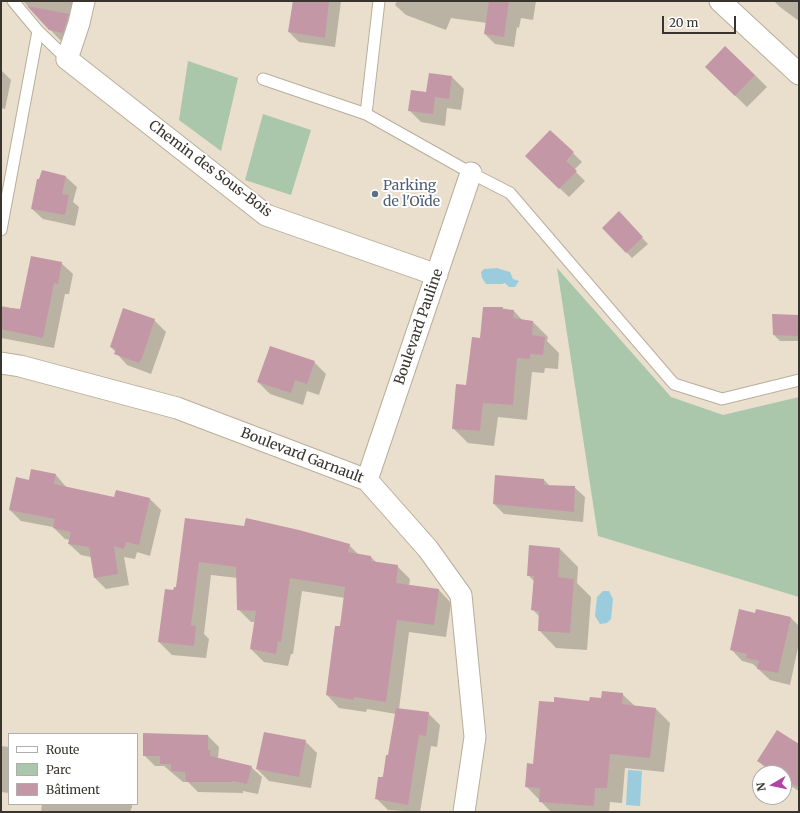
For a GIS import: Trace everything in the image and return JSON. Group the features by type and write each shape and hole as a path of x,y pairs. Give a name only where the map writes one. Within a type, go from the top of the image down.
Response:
{"street":[{"path":"67,59 79,23 84,1"},
{"path":"720,1 799,74"},
{"name":"Chemin des Sous-Bois","path":"67,59 266,215 437,275"},
{"name":"Boulevard Pauline","path":"367,480 471,174"},
{"name":"Boulevard Garnault","path":"1,363 20,366 177,408 367,480 428,548 461,595 475,737 464,812"}],"lane":[{"path":"13,1 38,31 67,59"},
{"path":"366,114 379,1"},
{"path":"1,230 38,31"},
{"path":"263,79 366,114 471,174 510,193 674,384 722,399 799,380"}],"green space":[{"path":"188,61 238,78 221,151 179,120"},
{"path":"263,114 311,130 291,195 245,180"},
{"path":"557,268 671,397 723,415 799,397 799,597 598,536"}],"water":[{"path":"497,268 510,272 513,279 519,281 515,287 509,287 505,283 486,284 482,278 481,272 484,269"},
{"path":"603,591 609,591 613,599 611,619 607,623 600,624 595,616 597,597"},
{"path":"628,770 642,771 640,806 626,805"}],"building":[{"path":"293,1 329,1 325,38 288,32"},
{"path":"489,1 509,1 504,37 484,34"},
{"path":"27,6 69,14 63,33 49,30"},
{"path":"725,46 755,75 735,96 705,67"},
{"path":"429,73 452,76 449,99 435,97 433,114 408,111 411,90 426,92"},
{"path":"550,130 574,152 566,161 577,171 559,189 525,156"},
{"path":"42,170 66,176 62,194 69,195 65,215 31,209 37,179 39,179"},
{"path":"619,211 643,237 626,253 602,228"},
{"path":"31,256 62,262 58,284 54,283 43,338 1,329 1,307 20,309"},
{"path":"483,307 503,307 502,309 514,310 513,318 533,321 532,335 545,337 543,355 530,354 530,359 517,358 513,405 483,403 480,431 452,429 456,384 466,385 472,337 480,338"},
{"path":"123,308 155,319 139,363 114,354 116,349 110,347"},
{"path":"772,314 799,315 799,336 773,335"},
{"path":"270,346 315,361 307,384 295,380 291,393 257,382"},
{"path":"31,469 56,474 54,484 114,497 116,490 150,498 139,545 126,542 124,549 114,546 118,574 94,578 89,547 68,544 71,532 53,528 55,519 9,510 16,477 29,480"},
{"path":"495,475 544,479 544,485 575,486 574,512 493,504"},
{"path":"185,518 244,526 246,518 299,530 350,544 348,552 371,556 371,561 398,565 396,583 439,589 434,625 397,620 386,702 354,697 354,700 326,695 335,626 340,626 345,587 290,578 281,642 278,641 276,654 250,649 256,611 237,610 236,567 199,562 191,625 196,626 194,646 158,642 165,589 173,590 174,587 176,587"},
{"path":"529,545 560,548 558,577 574,579 570,633 538,631 539,611 531,610 534,576 527,576"},
{"path":"739,609 755,613 756,609 791,617 778,673 757,669 759,661 746,658 747,654 730,650"},
{"path":"602,691 623,693 622,704 656,708 650,758 610,754 607,788 595,788 594,806 539,802 540,788 525,787 527,763 533,764 539,701 554,702 554,697 589,701 590,697 601,698"},
{"path":"396,708 429,712 426,736 419,735 408,805 375,799 378,777 383,777"},
{"path":"777,730 799,744 799,788 792,783 792,765 763,765 757,761"},
{"path":"264,732 306,740 299,777 256,769"},
{"path":"143,733 208,735 208,750 210,750 210,756 252,766 247,784 233,781 186,782 185,772 171,771 171,764 160,764 160,756 143,756"}],"place":[{"name":"Parking de l'Oïde","path":"375,194"}]}
